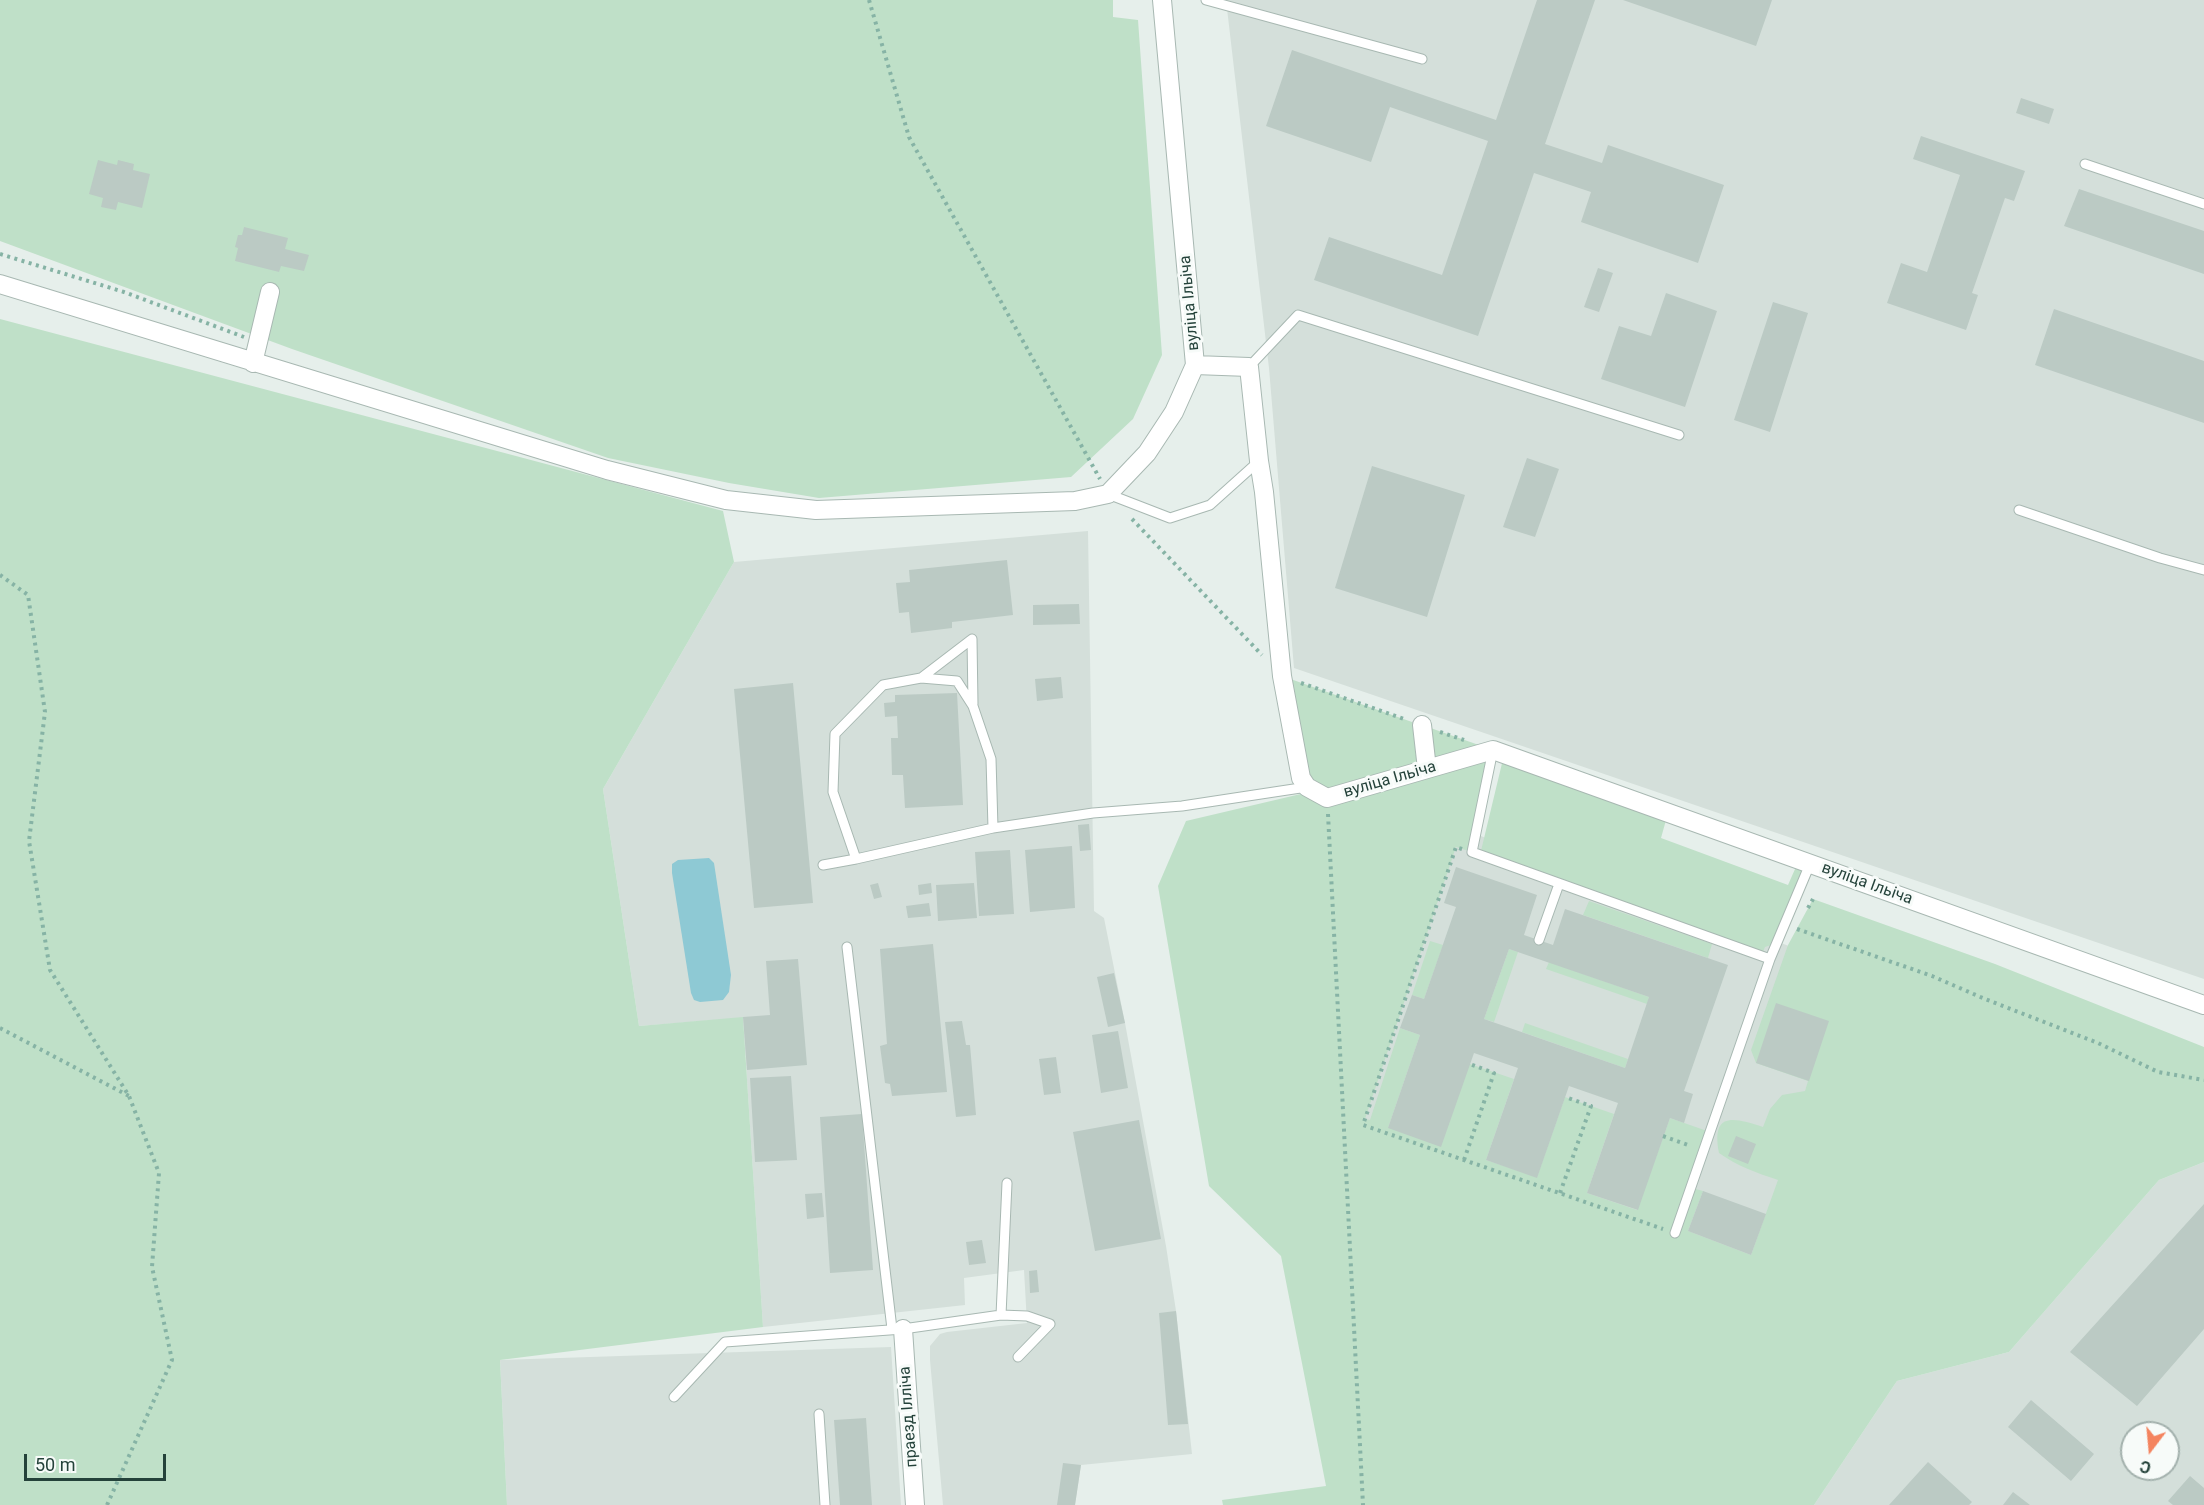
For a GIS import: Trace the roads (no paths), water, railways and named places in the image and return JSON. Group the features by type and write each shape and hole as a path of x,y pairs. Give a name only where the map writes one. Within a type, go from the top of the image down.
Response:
{"street":[{"name":"вуліца Ільіча","path":"1162,0 1195,365 1249,367"},
{"path":"0,284 607,470 726,500 816,510 1075,501 1108,494 1147,453 1174,412 1195,365"},
{"path":"253,363 270,292"},
{"path":"1249,367 1282,676 1301,778 1307,786"},
{"path":"1422,725 1427,769"},
{"name":"вуліца Ільіча","path":"1307,786 1328,798 1493,750 2204,1005"},
{"name":"праезд Ілліча","path":"898,1329 915,1505"}],"lane":[{"path":"1206,0 1422,59"},
{"path":"2085,164 2204,204"},
{"path":"1249,367 1298,315 1679,435"},
{"path":"1108,494 1170,518 1210,505 1259,461"},
{"path":"2019,510 2160,558 2204,570"},
{"path":"921,678 972,639 973,706"},
{"path":"856,859 833,792 835,734 884,685 921,678 957,681 973,706 991,759 993,828"},
{"path":"1493,750 1472,852 1770,959"},
{"path":"822,865 993,828 1093,813 1182,806 1307,786"},
{"path":"1675,1233 1770,959 1810,864"},
{"path":"1539,940 1559,884"},
{"path":"846,947 898,1329"},
{"path":"1001,1315 1007,1183"},
{"path":"674,1397 725,1342 898,1329 1001,1315 1026,1316 1050,1324 1018,1357"},
{"path":"819,1414 825,1505"}],"water":[{"path":"709,858 714,863 731,975 729,992 723,1000 700,1002 694,1000 691,993 672,864 678,860"}]}
